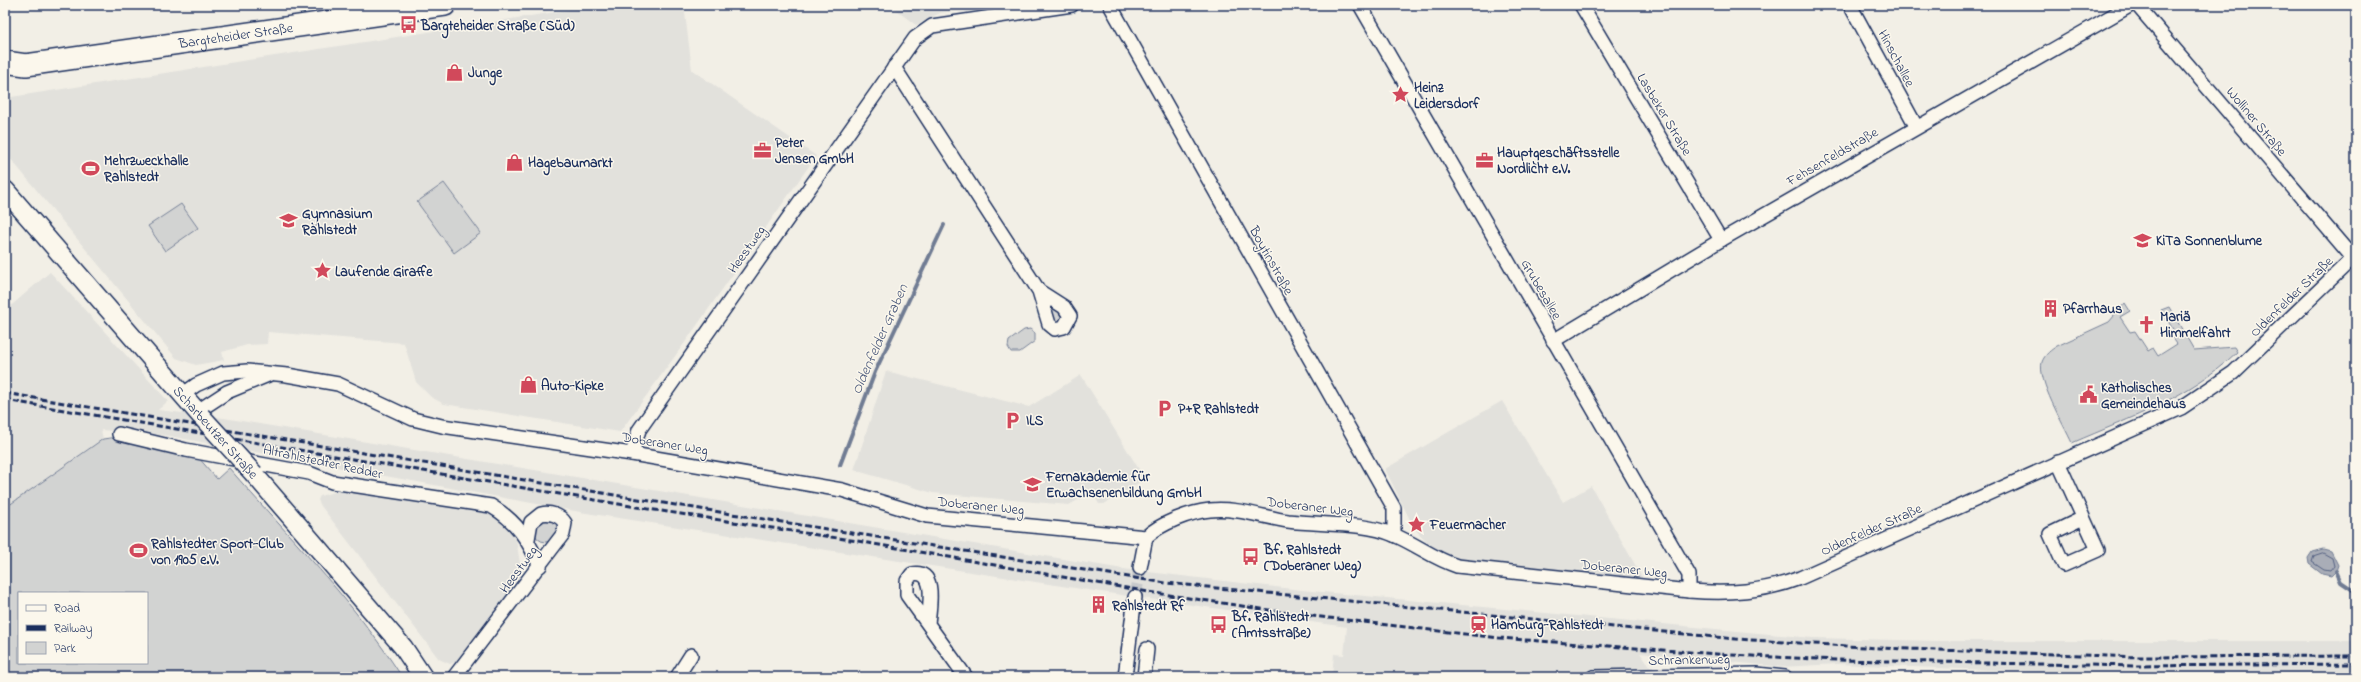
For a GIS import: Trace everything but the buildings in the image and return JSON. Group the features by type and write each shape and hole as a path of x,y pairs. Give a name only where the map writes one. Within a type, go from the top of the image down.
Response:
{"main road":[{"name":"Bargteheider Straße","path":"5,62 26,65 445,5"},
{"name":"Bargteheider Straße","path":"5,78 26,65"},
{"name":"Scharbeutzer Straße","path":"5,190 182,394 254,474 403,647 423,677"}],"street":[{"name":"Heestweg","path":"632,454 639,430 915,38 932,26 1072,5"},
{"name":"Boytinstraße","path":"1110,5 1394,508 1394,535"},
{"name":"Grubesallee","path":"1360,5 1689,575 1689,591"},
{"name":"Lasbeker Straße","path":"1581,5 1720,240"},
{"name":"Hinschallee","path":"1850,5 1916,126"},
{"name":"Fehsenfeldstraße","path":"1553,341 1720,240 1916,126 2131,5"},
{"name":"Wolliner Straße","path":"2137,5 2354,256"},
{"path":"894,67 1039,291"},
{"name":"Oldenfelder Straße","path":"1689,591 1739,592 1780,585 1840,561 2058,462 2167,415 2220,384 2251,357 2354,256"},
{"name":"Doberaner Weg","path":"182,394 196,385 223,373 247,371 309,378 338,384 413,418 442,426 632,454 842,490 927,516 1146,537 1153,531 1189,515 1217,510 1289,521 1369,529 1394,535 1433,557 1457,566 1689,591"},
{"name":"Doberaner Weg","path":"200,414 227,392 270,374"},
{"name":"Altrahlstedter Redder","path":"119,434 186,450 309,473 332,482 491,506 508,516 528,539 540,566"},
{"path":"2058,462 2083,518"},
{"name":"Heestweg","path":"454,677 564,534 565,523 554,514 540,514 531,522 528,539"},
{"path":"1140,568 1146,537"},
{"path":"1125,677 1135,597"},
{"path":"928,624 966,677"},
{"path":"1144,677 1146,649"},
{"path":"677,677 691,655"},
{"name":"Schrankenweg","path":"1592,677 1756,675 1785,677"}],"shaded area":[{"path":"601,5 684,5 692,70 816,156 620,432 444,404 431,397 416,382 404,343 268,332 267,344 247,345 222,352 224,360 196,365 176,358 5,152 5,98"},
{"path":"889,5 997,5 940,13 916,25"},
{"path":"50,272 168,401 158,410 224,418 1123,569 1301,590 1812,638 1940,641 2356,641 2356,675 2087,674 1838,664 1781,667 1640,653 1657,677 1332,677 1334,654 1344,655 1347,627 1121,595 586,513 164,435 101,430 103,439 5,508 5,311"},
{"path":"886,371 1029,407 1081,375 1145,479 1104,504 1099,504 1092,492 1069,505 933,493 854,470"},
{"path":"1502,401 1563,502 1591,486 1643,579 1454,560 1435,551 1414,528 1385,469"},
{"path":"338,491 480,510 499,518 515,533 521,569 520,576 458,661 450,664 439,659 321,506 318,500 320,496"}],"green space":[{"path":"444,183 481,233 454,253 417,202"},
{"path":"181,204 198,228 165,251 148,226"},
{"path":"1047,302 1061,313 1063,317 1061,320 1057,322 1053,318"},
{"path":"2125,303 2130,311 2120,317 2130,332 2135,331 2148,351 2153,348 2158,356 2177,344 2172,337 2176,334 2161,310 2169,307 2194,350 2234,347 2237,352 2199,382 2179,394 2138,415 2072,443 2043,380 2043,359 2046,354 2057,346 2109,322"},
{"path":"1030,329 1035,333 1035,341 1020,352 1011,352 1008,347 1009,341 1024,330"},
{"name":"Rahlstedter Sport-Club von 1905 e.V.","path":"117,437 198,457 217,479 229,468 342,595 383,649 402,677 5,677 5,508 103,439"},
{"path":"546,518 554,522 558,530 554,538 546,542 538,538 534,530 538,522"},
{"path":"2284,675 2356,675 2356,677 2281,677"}],"water":[{"path":"2323,549 2331,551 2338,565 2336,571 2331,576 2322,574 2309,564 2308,558 2312,552"}],"waterway":[{"name":"Oldenfelder Graben","path":"840,465 875,372 944,225"},
{"path":"2336,571 2341,582 2356,592"}],"tunnel":[{"path":"1135,597 1140,568"}],"railway":[{"path":"5,393 644,500 1166,583 1736,639 1879,648 2139,657 2356,656"},
{"path":"5,400 642,508 857,541 1149,592 1295,614 1499,638 1731,655 1838,660 2137,666 2356,664"}],"place":[{"name":"Bargteheider Straße (Süd)","path":"408,25"},
{"name":"Junge","path":"455,72"},
{"name":"Heinz Leidersdorf","path":"1401,95"},
{"name":"Peter Jensen GmbH","path":"762,150"},
{"name":"Hauptgeschäftsstelle Nordlicht e.V.","path":"1484,160"},
{"name":"Hagebaumarkt","path":"515,162"},
{"name":"Mehrzweckhalle Rahlstedt","path":"91,168"},
{"name":"Gymnasium Rahlstedt","path":"289,221"},
{"name":"KiTa Sonnenblume","path":"2143,240"},
{"name":"Laufende Giraffe","path":"322,271"},
{"name":"Pfarrhaus","path":"2050,308"},
{"name":"Mariä Himmelfahrt","path":"2147,324"},
{"name":"Auto-Kipke","path":"528,385"},
{"name":"Katholisches Gemeindehaus","path":"2088,395"},
{"name":"P+R Rahlstedt","path":"1165,408"},
{"name":"ILS","path":"1013,420"},
{"name":"Fernakademie für Erwachsenenbildung GmbH","path":"1033,484"},
{"name":"Feuermacher","path":"1417,524"},
{"name":"Rahlstedter Sport-Club von 1905 e.V.","path":"138,551"},
{"name":"Bf. Rahlstedt (Doberaner Weg)","path":"1251,557"},
{"name":"Rahlstedt Rf","path":"1099,605"},
{"name":"Bf. Rahlstedt (Amtsstraße)","path":"1219,624"},
{"name":"Hamburg-Rahlstedt","path":"1478,624"}]}
